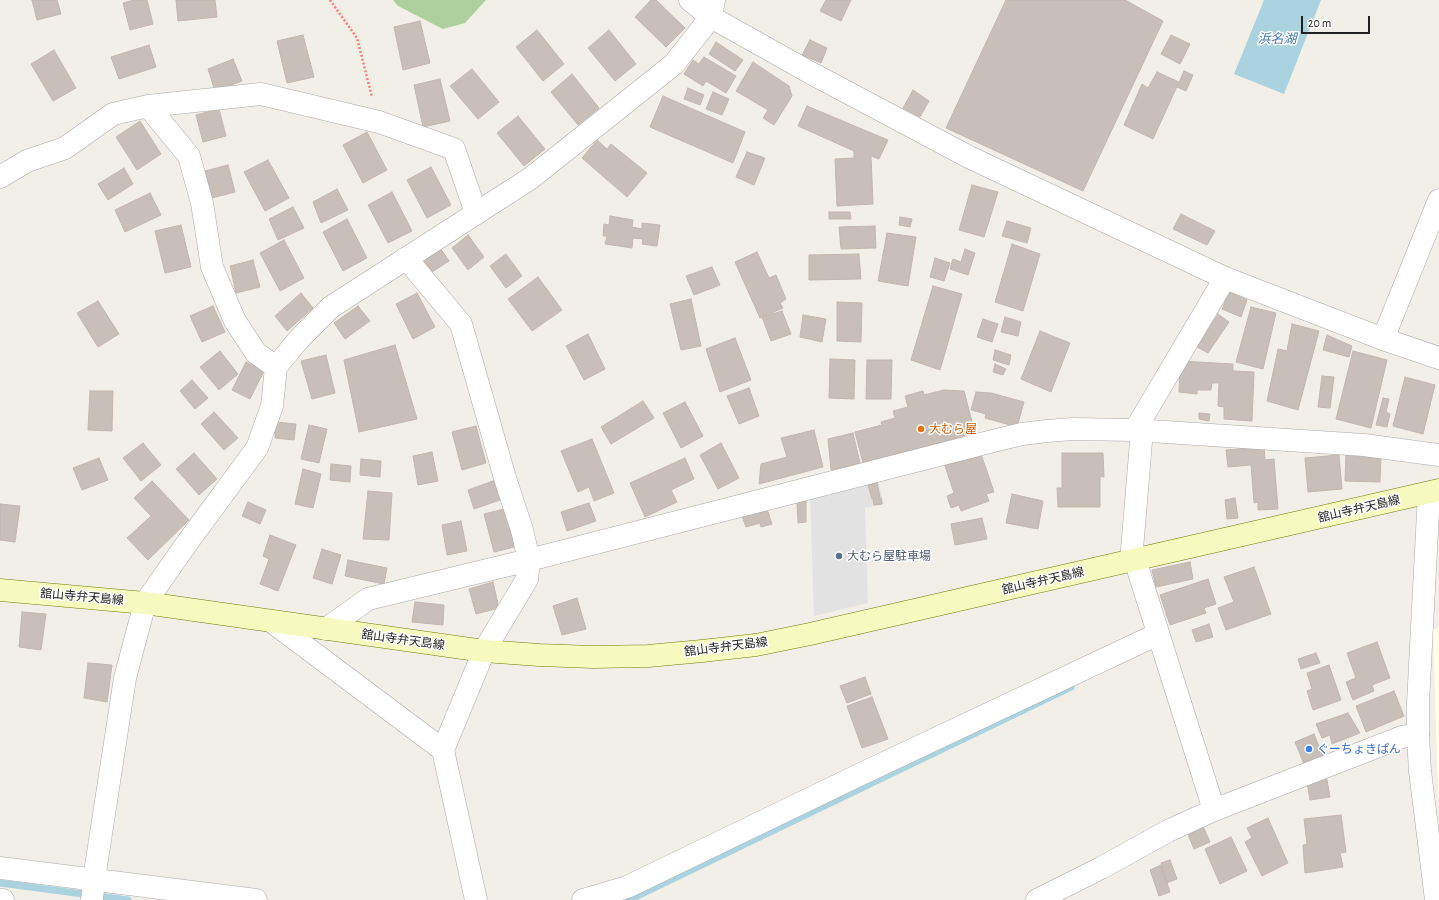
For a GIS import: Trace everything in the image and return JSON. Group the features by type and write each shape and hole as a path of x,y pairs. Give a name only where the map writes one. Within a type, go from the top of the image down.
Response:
{"main road":[{"name":"舘山寺弁天島線","path":"0,590 146,603 484,651 593,657 702,652 810,634 1434,492"}],"street":[{"path":"690,0 712,8 809,72 969,157 1225,278 1383,339 1439,358"},
{"path":"93,889 126,678 146,603 190,539 257,448 272,406 276,367 300,338 331,307 531,178 674,64 712,8"},
{"path":"0,177 27,160 65,148 113,114 148,106 261,94 379,122 454,149 476,213"},
{"path":"148,106 189,156 202,203 212,268 235,321 256,353 276,367"},
{"path":"1383,339 1439,200"},
{"path":"406,258 461,324 505,478 522,530 529,560 527,579 484,651 443,750 476,900"},
{"path":"1214,810 1133,560 1138,430 1225,278"},
{"path":"326,629 368,599 529,560 1022,434 1073,429 1138,430 1364,445 1439,455"},
{"path":"1434,492 1418,703 1418,734 1420,771 1436,900"},
{"path":"271,621 443,750"},
{"path":"583,900 627,887 860,774 1158,634"},
{"path":"1037,900 1101,868 1168,831 1214,810 1402,737 1418,734"},
{"path":"0,868 93,889 256,900"}],"path":[{"path":"330,0 357,38 379,122"}],"shaded area":[{"name":"大むら屋駐車場","path":"877,478 884,504 865,508 868,603 814,616 810,495"},
{"path":"1433,629 1439,629 1439,801 1438,794"}],"green space":[{"path":"393,0 486,0 465,23 443,29 398,6"}],"water":[{"name":"浜名湖","path":"1264,0 1321,0 1284,94 1234,74"}],"building":[{"path":"32,0 57,0 61,14 37,20"},
{"path":"134,0 147,0 153,24 130,30 123,3"},
{"path":"176,0 215,0 217,17 178,21"},
{"path":"651,0 656,0 685,28 666,47 635,17"},
{"path":"826,0 851,0 841,21 820,11"},
{"path":"1006,0 1125,0 1163,21 1083,191 946,128"},
{"path":"420,21 430,63 403,70 394,27"},
{"path":"537,30 564,64 543,81 516,47"},
{"path":"609,30 636,64 615,81 588,48"},
{"path":"303,35 314,77 287,83 277,41"},
{"path":"1171,35 1190,44 1180,64 1161,54"},
{"path":"810,40 827,48 821,63 802,55"},
{"path":"716,42 743,60 735,71 709,54"},
{"path":"149,45 156,67 119,79 111,57"},
{"path":"54,50 76,88 53,101 31,64"},
{"path":"704,57 736,76 726,93 706,81 703,86 684,74 693,60 699,64"},
{"path":"233,59 242,81 215,91 208,69"},
{"path":"753,62 789,86 792,96 774,125 763,118 768,110 736,91"},
{"path":"472,69 499,102 478,119 450,86"},
{"path":"1184,71 1193,75 1186,91 1177,87"},
{"path":"1157,72 1179,82 1153,139 1124,125 1142,84 1148,88"},
{"path":"572,74 599,108 578,125 551,92"},
{"path":"440,79 450,121 423,127 414,85"},
{"path":"688,88 704,95 700,105 684,99"},
{"path":"913,90 929,101 920,117 903,108"},
{"path":"713,92 729,99 722,115 706,109"},
{"path":"663,96 745,132 733,163 650,127"},
{"path":"807,106 888,140 879,159 871,156 873,204 837,206 835,159 854,158 854,151 798,126"},
{"path":"219,109 226,136 203,142 196,115"},
{"path":"518,116 545,149 524,166 497,133"},
{"path":"140,121 161,154 137,170 116,137"},
{"path":"367,132 387,170 363,183 343,145"},
{"path":"597,140 607,149 611,144 647,173 627,197 582,158"},
{"path":"747,152 765,158 754,185 736,177"},
{"path":"268,160 289,198 265,211 244,172"},
{"path":"228,165 235,192 212,198 205,171"},
{"path":"431,167 451,205 427,218 407,180"},
{"path":"124,168 133,184 108,200 98,184"},
{"path":"972,185 998,192 984,237 959,230"},
{"path":"337,189 348,210 321,223 313,202"},
{"path":"392,192 412,231 388,243 368,205"},
{"path":"150,193 161,215 125,232 115,210"},
{"path":"293,207 304,228 278,240 269,219"},
{"path":"829,212 850,212 851,219 829,219"},
{"path":"1181,214 1215,231 1207,245 1173,229"},
{"path":"610,216 633,220 632,227 642,229 642,223 660,225 657,246 642,244 643,239 633,238 632,248 605,244 607,236 603,236 604,224 609,225"},
{"path":"900,217 912,219 910,227 899,225"},
{"path":"347,219 367,258 343,271 323,232"},
{"path":"1007,221 1031,228 1027,243 1002,236"},
{"path":"181,225 191,267 165,273 155,231"},
{"path":"875,226 876,248 841,249 839,227"},
{"path":"887,233 916,237 908,286 878,281"},
{"path":"468,235 484,257 468,270 452,248"},
{"path":"284,240 304,278 280,291 260,253"},
{"path":"1012,244 1040,254 1023,311 995,302"},
{"path":"440,248 449,261 432,272 423,260"},
{"path":"965,249 975,253 968,275 950,269 953,259 961,262"},
{"path":"757,252 769,278 776,275 786,299 780,303 783,308 760,318 735,262"},
{"path":"506,254 522,276 506,288 490,266"},
{"path":"859,254 861,279 809,280 809,255"},
{"path":"935,258 950,263 944,281 930,277"},
{"path":"253,260 260,287 236,293 230,266"},
{"path":"712,267 720,285 694,295 686,276"},
{"path":"538,277 562,310 532,331 508,299"},
{"path":"933,286 962,294 940,370 911,360"},
{"path":"1229,292 1247,300 1241,317 1222,309"},
{"path":"301,293 313,308 287,331 275,316"},
{"path":"417,293 435,327 413,339 396,304"},
{"path":"691,299 701,346 681,350 670,304"},
{"path":"98,301 119,334 98,347 77,313"},
{"path":"837,302 862,303 861,342 837,341"},
{"path":"213,306 225,332 202,342 190,316"},
{"path":"358,306 370,321 345,339 334,323"},
{"path":"1251,307 1276,313 1263,369 1236,362"},
{"path":"782,311 791,334 771,341 762,317"},
{"path":"1218,314 1229,322 1208,353 1197,347"},
{"path":"803,315 826,319 822,342 800,337"},
{"path":"1005,317 1021,322 1018,336 1001,332"},
{"path":"983,319 998,324 992,342 977,337"},
{"path":"1292,324 1319,331 1298,410 1267,401 1278,349 1287,351"},
{"path":"1040,331 1070,343 1051,392 1021,379"},
{"path":"588,334 605,369 584,380 566,346"},
{"path":"1327,335 1352,346 1349,357 1323,350"},
{"path":"735,338 751,380 720,392 706,349"},
{"path":"395,345 417,419 359,432 344,360"},
{"path":"995,350 1011,355 1009,365 993,360"},
{"path":"220,351 238,374 219,390 200,367"},
{"path":"1353,351 1387,360 1371,428 1336,419"},
{"path":"326,355 335,393 312,399 301,361"},
{"path":"830,359 855,360 854,399 829,398"},
{"path":"867,360 892,360 891,399 866,399"},
{"path":"1180,361 1233,364 1233,371 1254,372 1252,421 1224,419 1224,407 1218,406 1219,383 1212,383 1211,390 1197,390 1197,394 1179,392"},
{"path":"246,362 264,371 250,399 232,390"},
{"path":"995,364 1006,369 1003,375 993,372"},
{"path":"1322,376 1334,377 1330,408 1318,407"},
{"path":"1405,377 1435,385 1423,434 1393,426"},
{"path":"192,380 208,398 195,409 180,391"},
{"path":"749,388 759,416 739,424 727,396"},
{"name":"大むら屋","path":"944,390 964,391 975,433 863,463 855,432 882,425 881,422 895,418 893,411 908,407 905,396 923,391 924,395"},
{"path":"90,391 113,391 112,431 88,430"},
{"path":"976,392 991,393 1024,402 1017,427 985,418 986,414 971,410"},
{"path":"1383,398 1389,399 1386,412 1390,414 1387,427 1376,425"},
{"path":"643,401 654,418 611,444 601,427"},
{"path":"685,402 703,436 681,448 663,413"},
{"path":"214,412 238,438 224,450 201,424"},
{"path":"1199,413 1210,414 1209,421 1199,419"},
{"path":"276,422 296,424 294,440 275,438"},
{"path":"309,425 327,429 319,463 301,459"},
{"path":"476,426 486,463 462,470 452,432"},
{"path":"814,430 823,467 759,484 761,464 787,457 781,438"},
{"path":"853,433 860,463 831,470 828,439"},
{"path":"592,439 614,493 594,501 589,487 578,492 561,451"},
{"path":"143,443 161,465 141,481 123,458"},
{"path":"721,443 739,478 718,489 700,455"},
{"path":"1264,447 1265,460 1274,459 1278,509 1258,510 1258,502 1254,503 1251,465 1228,467 1226,450"},
{"path":"980,451 994,492 986,494 989,501 961,511 959,505 951,508 947,496 954,493 944,463"},
{"path":"432,452 438,481 418,485 413,456"},
{"path":"194,453 217,479 199,495 176,469"},
{"path":"1062,453 1103,453 1104,477 1100,476 1100,507 1058,507 1057,488 1062,488"},
{"path":"1346,453 1381,455 1380,482 1345,481"},
{"path":"1339,455 1342,489 1308,492 1305,458"},
{"path":"99,458 108,480 82,490 73,468"},
{"path":"685,458 694,479 671,490 677,502 645,517 630,483"},
{"path":"361,459 381,461 380,477 360,475"},
{"path":"331,464 351,466 350,482 330,480"},
{"path":"303,469 321,474 313,508 295,504"},
{"path":"496,480 503,499 474,509 468,490"},
{"path":"152,481 189,520 148,560 127,538 151,516 134,498"},
{"path":"877,483 880,497 872,499 868,485"},
{"path":"368,491 392,493 389,540 363,539"},
{"path":"1012,494 1043,501 1038,529 1006,523"},
{"path":"881,498 882,504 874,505 873,500"},
{"path":"1235,498 1238,518 1227,519 1225,500"},
{"path":"797,501 806,501 806,522 798,523"},
{"path":"248,502 266,510 260,524 242,516"},
{"path":"589,503 596,521 567,531 561,512"},
{"path":"0,504 20,506 15,542 0,540"},
{"path":"508,508 518,546 494,552 484,514"},
{"path":"767,509 772,524 761,527 760,523 746,527 742,516"},
{"path":"982,518 987,539 955,545 951,524"},
{"path":"461,521 467,551 447,555 442,525"},
{"path":"270,535 296,545 278,591 260,584 269,559 263,556"},
{"path":"322,549 341,555 332,584 313,578"},
{"path":"348,560 387,568 384,584 345,576"},
{"path":"1190,562 1193,579 1156,587 1152,570"},
{"path":"1254,567 1271,614 1226,630 1218,608 1234,602 1224,577"},
{"path":"1208,579 1216,604 1204,608 1206,613 1170,625 1160,595"},
{"path":"493,582 499,608 476,614 469,589"},
{"path":"577,598 586,629 562,635 553,606"},
{"path":"415,602 444,605 443,625 412,622"},
{"path":"22,612 46,614 41,650 19,647"},
{"path":"1209,624 1213,637 1196,642 1192,630"},
{"path":"1377,642 1390,678 1372,685 1374,691 1353,700 1346,682 1356,678 1347,653"},
{"path":"1316,653 1320,663 1301,669 1298,659"},
{"path":"88,663 112,665 107,702 84,698"},
{"path":"1329,665 1341,700 1313,710 1307,691 1312,689 1307,673"},
{"path":"865,677 871,694 847,703 840,686"},
{"path":"1394,691 1404,716 1366,732 1356,706"},
{"path":"872,697 888,739 862,748 847,706"},
{"path":"1348,713 1360,733 1332,744 1330,735 1322,738 1316,724"},
{"path":"1314,734 1323,756 1304,764 1295,742"},
{"path":"1326,774 1330,797 1310,800 1306,777"},
{"path":"1341,815 1346,852 1340,853 1343,867 1305,873 1303,845 1307,844 1304,819"},
{"path":"1268,818 1288,863 1262,876 1245,842 1252,838 1247,828"},
{"path":"1203,826 1210,842 1194,849 1187,832"},
{"path":"1231,837 1247,871 1220,884 1205,849"},
{"path":"1170,860 1177,879 1166,883 1161,863"},
{"path":"1161,865 1170,892 1159,896 1150,870"}],"waterway":[{"path":"629,900 1071,687"},
{"path":"0,883 128,900"}],"place":[{"name":"大むら屋","path":"921,429"},
{"name":"大むら屋駐車場","path":"839,556"},
{"name":"ぐーちょきぱん","path":"1309,749"}]}
